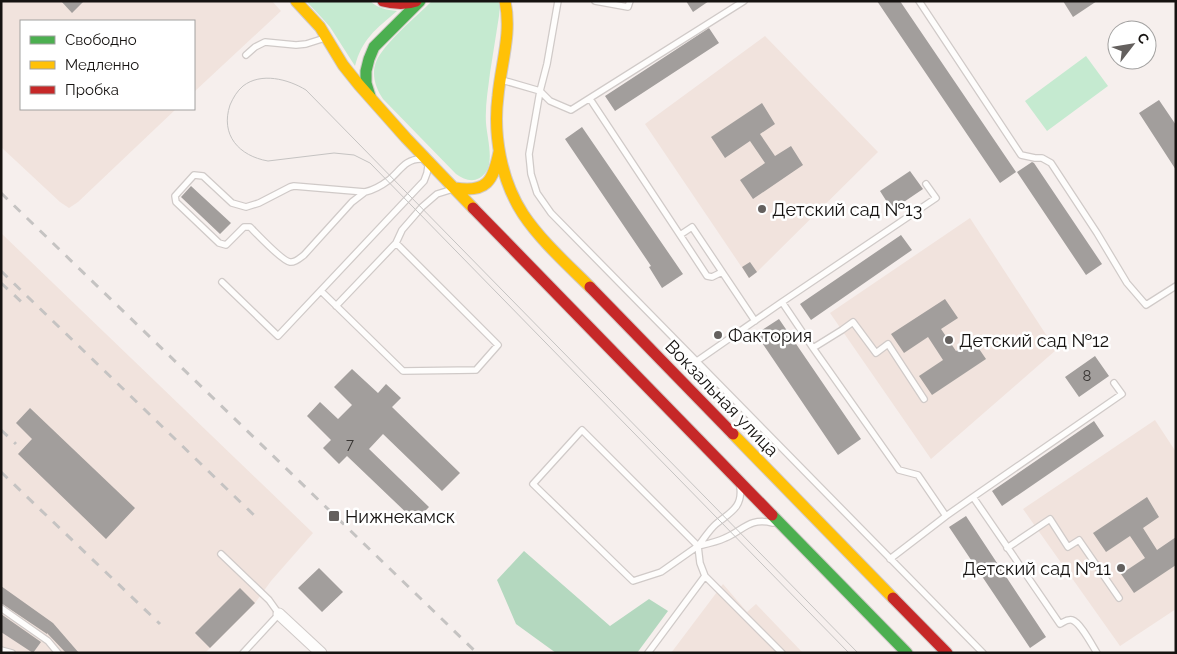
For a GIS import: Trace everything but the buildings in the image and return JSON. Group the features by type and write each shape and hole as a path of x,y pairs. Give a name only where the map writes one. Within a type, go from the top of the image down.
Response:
{"main road":[{"path":"296,1 312,18 359,85 407,142 428,160 907,653"},
{"path":"383,1 411,4 418,1"},
{"path":"373,102 367,90 365,77 374,47 418,1"},
{"name":"Вокзальная улица","path":"505,1 508,31 500,79 497,122 500,150 506,177 522,214 535,230 622,320 947,653"},
{"path":"508,31 515,1"},
{"name":"Вокзальная улица","path":"455,188 473,190 487,183 493,176 500,150"}],"street":[{"path":"279,614 321,653"}],"lane":[{"path":"558,1 547,64 540,90 530,154 531,174 537,193 551,213 982,653"},
{"path":"595,1 628,7 630,1"},
{"path":"500,79 540,90 550,101 571,110 744,1"},
{"path":"919,1 1022,155 1042,158 1051,163 1127,283 1146,305 1176,286"},
{"path":"246,55 255,47 265,42 296,45 327,38"},
{"path":"590,99 707,276 712,277 722,272"},
{"path":"365,192 294,186 259,203 246,206 232,203 203,176 194,176 175,196 176,202 219,243 226,245 244,227 250,227 282,258 290,262 296,261 304,255 352,202 365,192 375,189 388,181 410,156"},
{"path":"222,282 278,336 424,181 428,160 414,159 404,164"},
{"path":"697,361 936,198 926,184"},
{"path":"336,306 396,243 407,224 422,207 437,194 455,188"},
{"path":"680,235 692,227 755,321"},
{"path":"321,291 403,371 476,370 498,345 396,243"},
{"path":"782,302 899,470 918,475 946,516"},
{"path":"813,348 853,322 876,354 888,344 924,399"},
{"path":"890,559 946,516 1122,394 1114,383"},
{"path":"739,481 740,502 714,526 698,546 661,572 634,581 533,484 582,430 698,546 700,563 705,576 782,653"},
{"path":"973,497 1060,624 1066,620 1072,620 1078,624 1097,653"},
{"path":"1007,548 1050,519 1068,547 1079,540 1119,598"},
{"path":"698,546 726,538 746,525 757,521 782,525"},
{"path":"222,554 269,600 279,614 243,653"},
{"path":"648,653 705,576"},
{"path":"1,608 48,641 58,653"},
{"path":"1,650 12,653"}],"shaded area":[{"path":"1,1 272,1 281,11 195,91 195,20 20,20 20,110 175,110 78,202 69,208 60,202 1,147"},
{"name":"Детский сад №13","path":"765,36 878,152 749,278 645,124"},
{"name":"Детский сад №12","path":"970,218 1056,350 931,459 830,313"},
{"path":"1,233 313,533 271,581 255,603 205,653 1,653"},
{"name":"Детский сад №11","path":"1155,420 1176,452 1176,609 1120,646 1023,509"},
{"path":"723,584 747,612 756,604 803,653 671,653"}],"green space":[{"path":"306,1 370,1 382,8 397,11 376,29 366,41 355,66 330,27"},
{"path":"432,1 498,1 500,6 486,104 490,161 483,176 475,180 468,180 456,174 383,99 375,82 374,72 380,55 393,38"},
{"path":"1086,56 1108,86 1047,131 1025,101"},
{"path":"524,551 610,626 649,599 668,611 637,653 556,653 516,624 497,580"}],"tram line":[{"path":"849,653 370,163 354,155 334,153 268,161 248,154 241,149 230,135 228,126 230,105 239,90 250,82 266,78 283,80 306,90 858,653"}],"railway":[{"path":"1,193 477,653"},
{"path":"1,271 258,519"},
{"path":"1,283 26,306"},
{"path":"1,430 16,444"},
{"path":"1,472 160,624"}],"traffic: fast":[{"path":"370,96 366,83 366,71 374,47 420,1"},
{"path":"772,515 907,653"}],"traffic: slow":[{"path":"296,1 320,27 343,65 359,85 406,138 473,208"},
{"path":"505,1 507,37 499,84 497,111 498,142 504,172 515,201 530,224 590,287"},
{"path":"455,188 475,189 487,183 494,171 499,152"},
{"path":"733,434 893,598"}],"traffic: jam":[{"path":"383,1 400,4 416,1"},
{"path":"473,208 772,515"},
{"path":"590,287 733,434"},
{"path":"893,598 947,653"}],"place":[{"name":"Детский сад №13","path":"762,209"},
{"name":"Фактория","path":"718,335"},
{"name":"Детский сад №12","path":"949,340"},
{"name":"Нижнекамск","path":"334,516"},
{"name":"Детский сад №11","path":"1121,568"}]}
